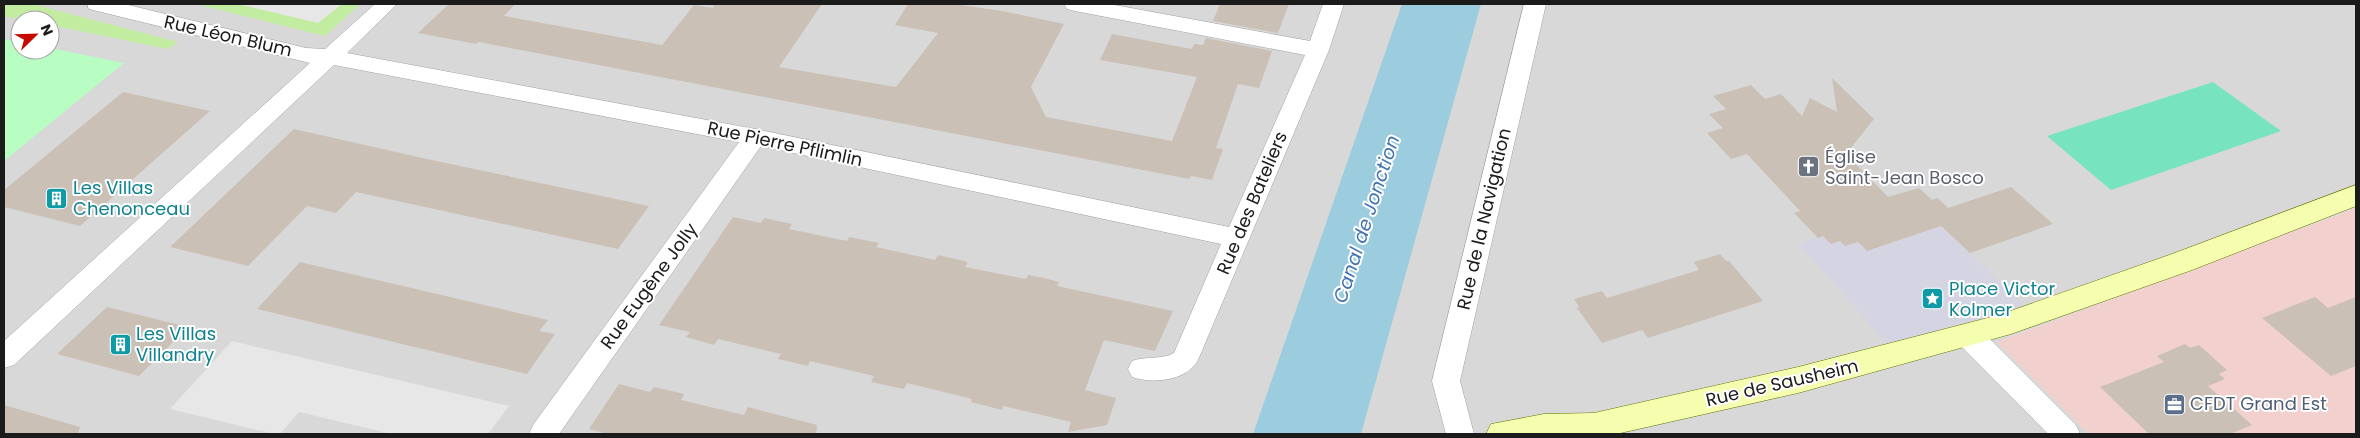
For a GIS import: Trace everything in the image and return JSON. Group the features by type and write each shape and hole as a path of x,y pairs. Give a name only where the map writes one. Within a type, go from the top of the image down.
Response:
{"main road":[{"name":"Rue de Sausheim","path":"1502,434 1544,427 1587,430 1798,380 1968,335 2044,312 2356,195"}],"street":[{"name":"Rue Léon Blum","path":"97,4 306,55 330,57"},
{"path":"4,357 387,4"},
{"path":"1075,4 1318,50"},
{"name":"Rue des Bateliers","path":"1142,369 1173,367 1184,360 1318,50 1333,4"},
{"name":"Rue de la Navigation","path":"1460,434 1446,381 1535,4"},
{"name":"Rue Pierre Pflimlin","path":"330,57 754,137 1237,238"},
{"name":"Rue Eugène Jolly","path":"542,434 754,137"},
{"path":"1968,335 2066,434"}],"shaded area":[{"path":"4,4 2356,4 2356,208 1997,342 2089,434 4,434"},
{"path":"238,4 342,4 318,23"},
{"path":"2356,208 2356,434 2089,434 1997,342"},
{"name":"Place Victor Kolmer","path":"1928,214 2035,315 1897,355 1799,244 1822,235 1831,244 1840,241 1846,246 1858,242 1867,251 1898,241"},
{"path":"232,341 509,406 488,434 392,434 299,412 280,434 274,434 170,409"}],"green space":[{"path":"4,4 32,4 55,10 10,10 10,17 4,16"},
{"path":"196,4 360,4 325,36"},
{"path":"60,11 178,42 168,49 60,27"},
{"path":"4,39 10,40 10,60 60,60 60,50 124,63 4,161"},
{"path":"2213,82 2281,131 2111,190 2047,136"}],"water":[{"name":"Canal de Jonction","path":"1402,4 1481,4 1361,434 1253,434"}],"building":[{"path":"449,4 515,4 504,16 662,45 694,5 713,8 714,4 822,4 779,67 896,87 938,33 895,25 908,4 955,4 1008,12 1064,24 1031,87 1046,117 1172,141 1197,77 1100,60 1112,34 1192,49 1194,44 1203,45 1206,38 1272,51 1259,88 1238,84 1216,148 1223,149 1212,180 1191,176 1189,179 526,51 418,33"},
{"path":"1220,4 1289,4 1278,33 1213,21"},
{"name":"Église Saint-Jean Bosco","path":"1832,78 1874,119 1846,154 1888,197 1919,188 1932,200 1938,198 1948,208 2011,187 2053,224 1970,253 1941,226 1867,251 1858,242 1845,246 1840,241 1831,244 1823,236 1818,238 1794,213 1800,211 1747,154 1731,159 1707,133 1723,128 1709,114 1726,109 1713,96 1751,85 1765,99 1781,94 1802,116 1810,98 1837,112"},
{"path":"123,92 210,111 80,226 4,207 4,190"},
{"path":"294,129 649,206 618,249 356,192 336,213 307,206 248,266 170,247"},
{"path":"733,217 761,223 764,218 792,224 789,229 847,241 849,237 879,243 876,247 935,260 938,255 968,262 965,267 1026,279 1028,275 1044,278 1059,282 1057,286 1173,311 1155,351 1104,340 1085,390 1116,398 1107,425 1068,432 1071,422 1003,406 1002,410 971,402 972,399 907,383 904,389 871,382 874,376 810,361 808,366 778,359 781,354 718,339 714,345 686,337 690,332 659,325"},
{"path":"1720,254 1726,261 1729,261 1763,301 1648,338 1642,330 1602,343 1577,308 1579,307 1574,299 1602,291 1607,298 1699,270 1694,262"},
{"path":"300,262 548,320 539,331 555,334 527,374 257,309"},
{"path":"2315,297 2328,308 2356,297 2356,366 2331,376 2262,318"},
{"name":"Les Villas Villandry","path":"107,307 188,327 139,376 57,354"},
{"name":"CFDT Grand Est","path":"2185,344 2190,348 2199,345 2227,370 2219,374 2225,379 2208,386 2252,425 2230,434 2149,434 2100,387 2164,362 2157,356"},
{"path":"619,384 650,392 654,387 684,394 681,400 744,415 748,407 817,425 816,434 608,434 589,429"},
{"path":"4,405 80,427 78,434 4,434"}],"place":[{"name":"Église Saint-Jean Bosco","path":"1809,167"},
{"name":"Les Villas Chenonceau","path":"57,198"},
{"name":"Place Victor Kolmer","path":"1933,299"},
{"name":"Les Villas Villandry","path":"120,344"},
{"name":"CFDT Grand Est","path":"2174,404"}]}
